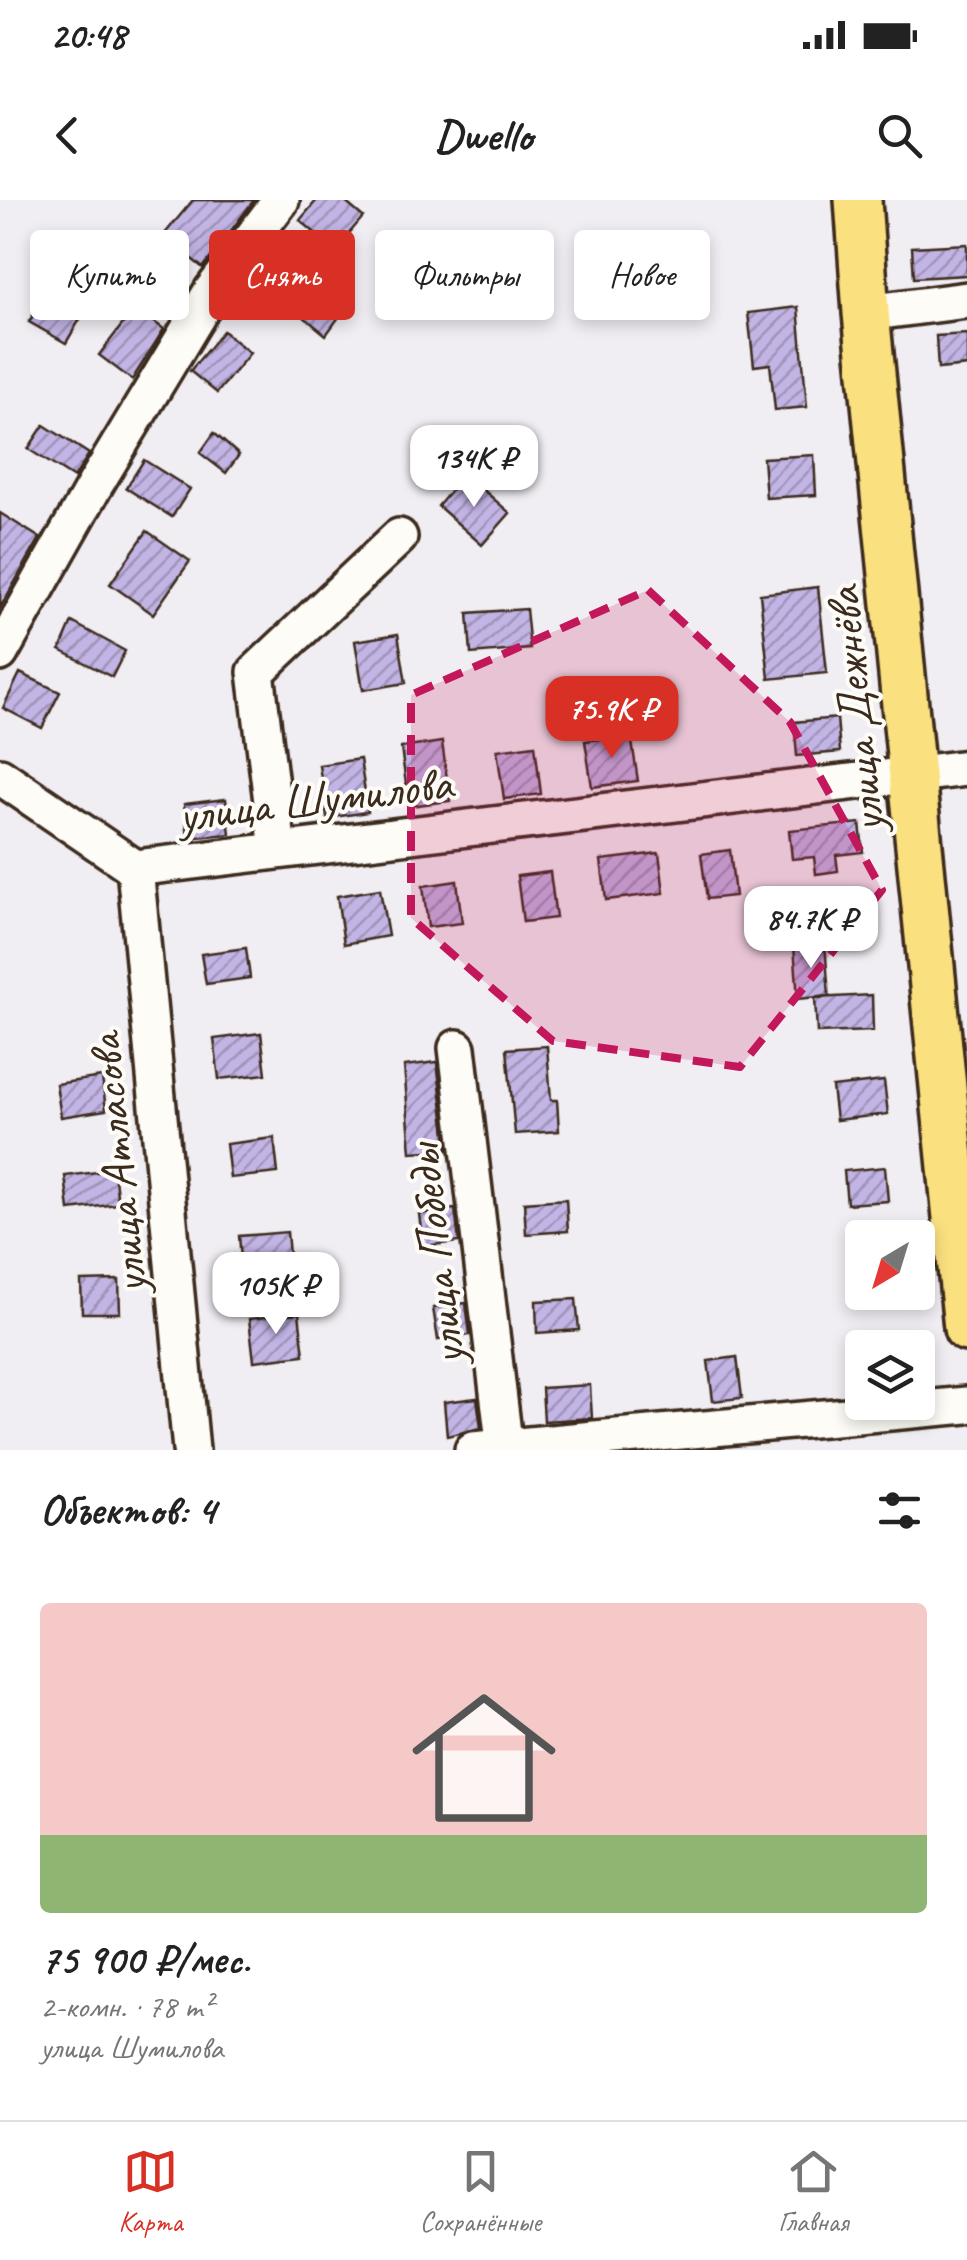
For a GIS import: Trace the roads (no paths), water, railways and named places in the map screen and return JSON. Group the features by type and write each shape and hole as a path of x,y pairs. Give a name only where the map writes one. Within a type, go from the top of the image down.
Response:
{"main road":[{"name":"улица Дежнёва","path":"858,200 967,1328"}],"street":[{"path":"0,653 96,482 212,291 281,200"},
{"path":"866,312 967,300"},
{"path":"278,850 256,672 398,537"},
{"name":"улица Шумилова","path":"0,776 135,868 967,768"},
{"name":"улица Атласова","path":"135,868 191,1450"},
{"name":"улица Победы","path":"457,1048 494,1449"},
{"path":"494,1449 967,1405"}]}
